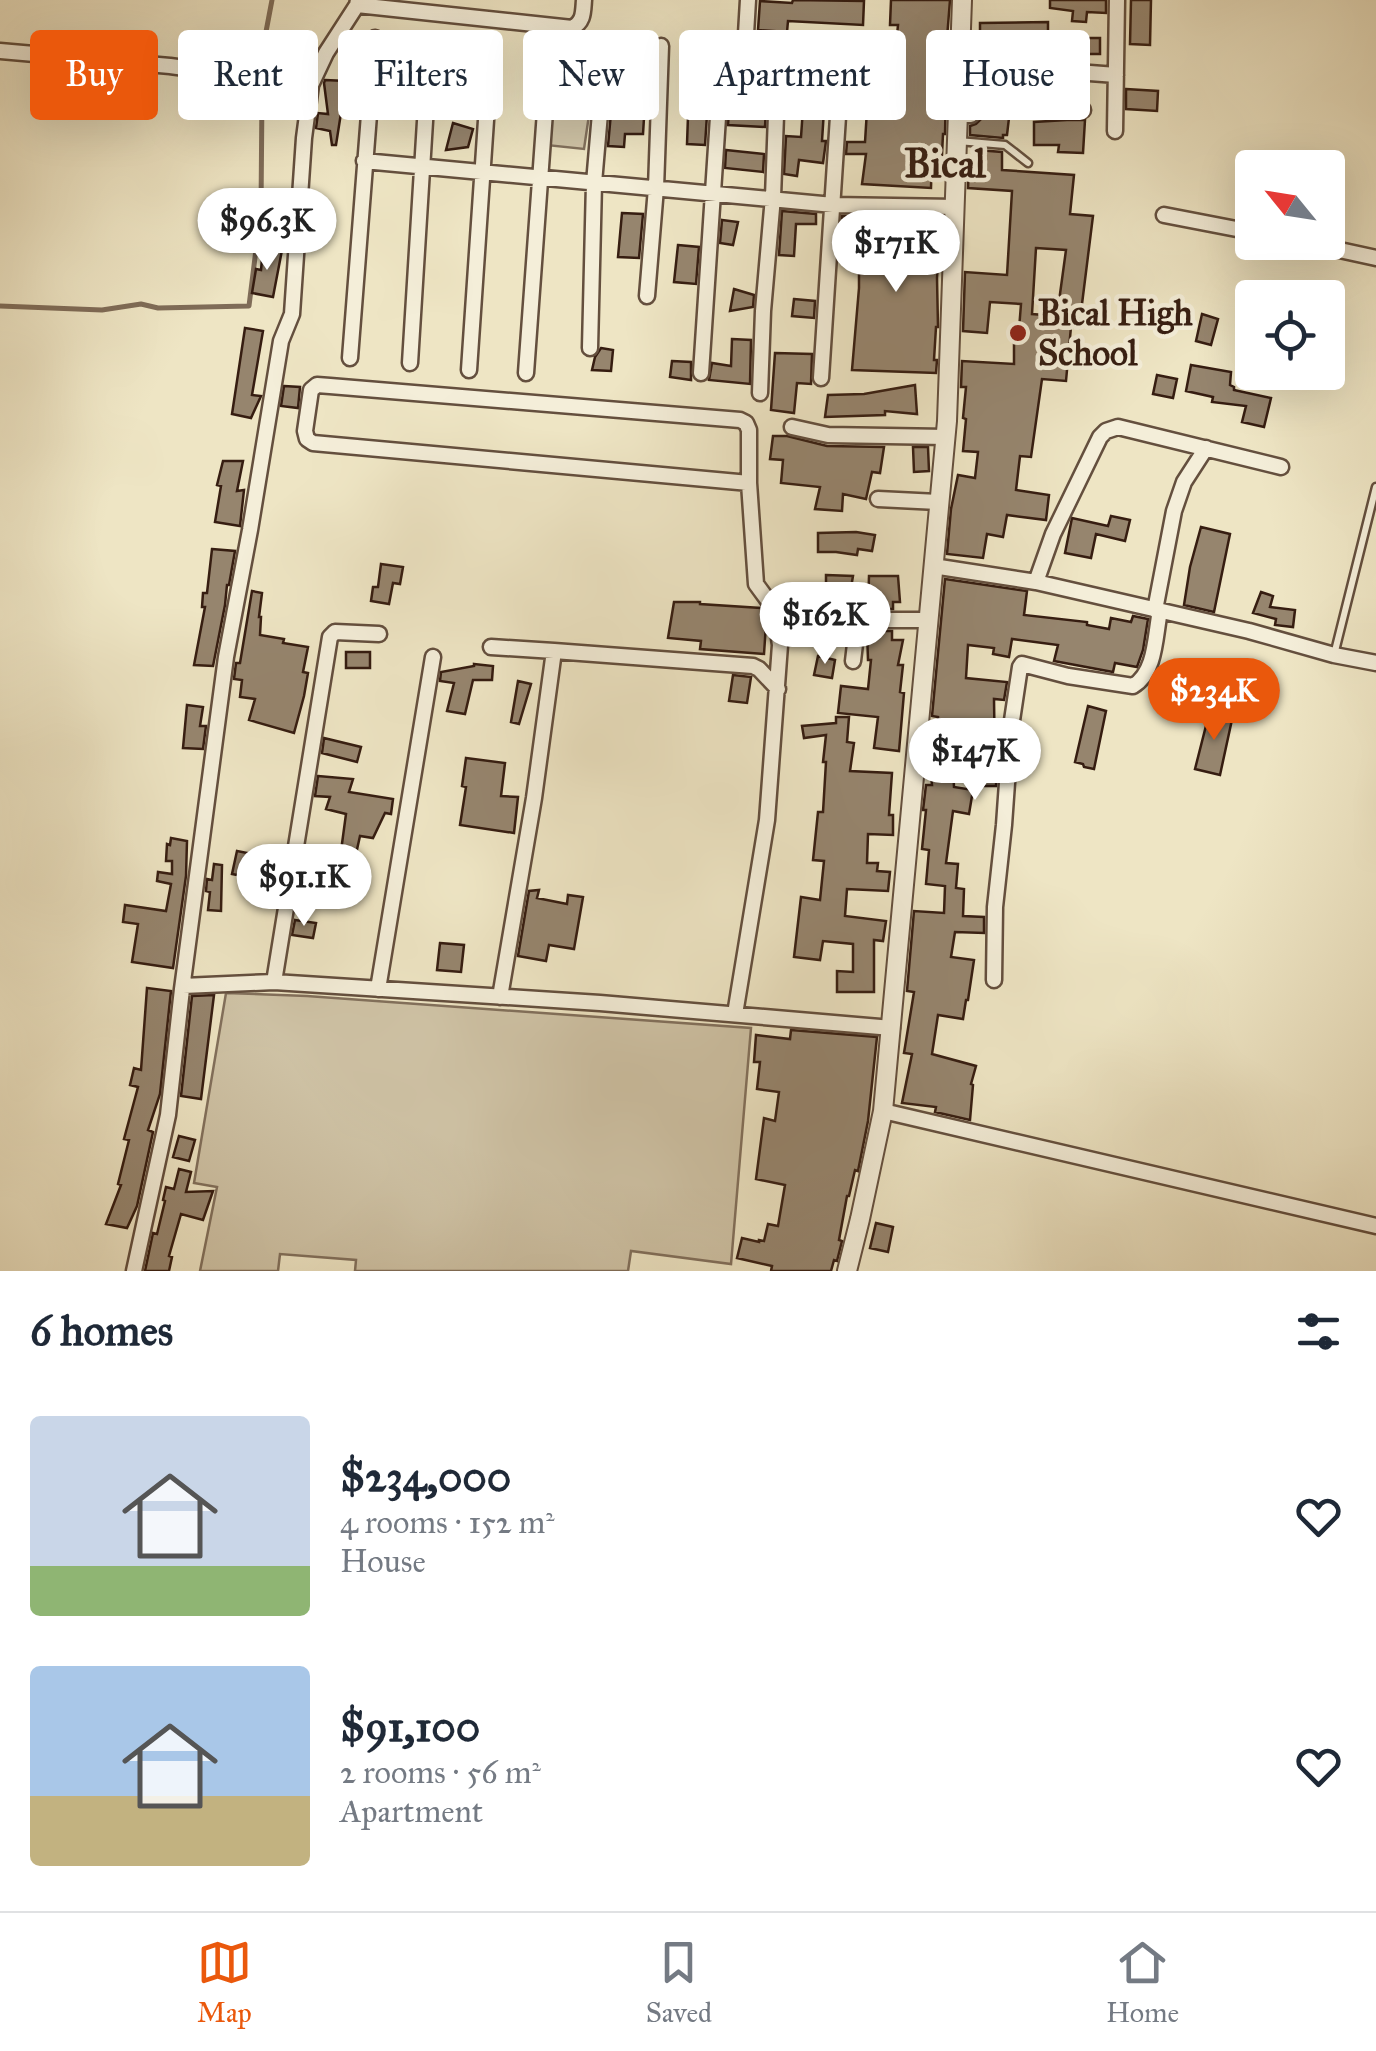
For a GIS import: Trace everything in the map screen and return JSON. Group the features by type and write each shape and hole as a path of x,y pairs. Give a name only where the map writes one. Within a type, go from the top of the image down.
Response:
{"street":[{"path":"318,70 357,2 572,28 582,18 584,0"},
{"path":"746,30 748,0"},
{"path":"961,30 962,0"},
{"path":"1114,131 1116,0"},
{"path":"647,296 661,46"},
{"path":"0,51 178,67"},
{"path":"1090,73 1116,75"},
{"path":"134,1271 168,1115 226,656 281,341 292,314 306,120"},
{"path":"350,358 368,120"},
{"path":"410,363 425,120"},
{"path":"468,370 486,120"},
{"path":"526,373 544,120"},
{"path":"590,348 599,120"},
{"path":"701,373 718,120"},
{"path":"760,392 776,120"},
{"path":"820,378 838,120"},
{"path":"847,1271 883,1111 892,1028 946,436 957,120"},
{"path":"364,161 833,205 955,208"},
{"path":"1164,214 1235,229"},
{"path":"1345,251 1376,258"},
{"path":"735,1014 767,820 780,646 774,610 756,584 748,483 750,430 746,423 317,385 311,390 306,431 307,439 313,443 748,483"},
{"path":"1036,582 1053,534 1100,436 1106,431 1118,427 1281,467"},
{"path":"792,428 828,434 946,436"},
{"path":"994,980 995,907 1020,667 1028,664 1058,674 1133,686 1140,682 1148,671 1174,510 1184,482 1206,448"},
{"path":"878,498 938,502"},
{"path":"933,566 1036,582 1250,631 1334,656 1376,662"},
{"path":"852,660 856,627 862,620 929,620"},
{"path":"274,982 330,637 335,632 379,634"},
{"path":"491,647 753,666 778,688"},
{"path":"500,997 554,651"},
{"path":"378,989 433,656"},
{"path":"183,986 274,982 892,1028"},
{"path":"883,1111 1376,1226"}],"lane":[{"path":"956,141 1005,144 1028,162"},
{"path":"1334,656 1376,487"}],"shaded area":[{"path":"549,120 588,120 584,149 546,145"},
{"path":"226,993 751,1028 731,1264 631,1251 628,1271 355,1271 356,1260 280,1254 278,1271 200,1271 217,1187 194,1183"}],"building":[{"path":"891,0 950,0 948,30 926,30 926,120 945,120 942,155 932,154 931,188 862,184 866,154 846,154 847,142 865,142 866,120 906,120 906,30 890,25"},
{"path":"1050,0 1106,0 1106,13 1087,12 1086,22 1072,21 1073,11 1050,8"},
{"path":"1131,0 1151,0 1150,45 1130,44"},
{"path":"760,1 864,1 863,25 788,21 787,30 758,30"},
{"path":"1048,22 1048,30 980,30 980,23"},
{"path":"1090,38 1100,38 1100,54 1090,54"},
{"path":"338,81 340,120 336,145 332,145 330,131 316,128 318,113 328,114 324,83"},
{"path":"1126,89 1158,91 1157,111 1126,109"},
{"path":"610,120 644,120 643,134 625,134 624,147 608,146"},
{"path":"688,120 707,120 705,145 687,144"},
{"path":"728,120 765,120 765,127 728,125"},
{"path":"802,120 823,120 823,163 799,160 797,176 784,174 786,136 801,137"},
{"path":"980,120 1009,120 1003,138 970,135 970,126"},
{"path":"1085,120 1083,153 1058,152 1059,145 1034,145 1034,122"},
{"path":"453,123 473,129 468,147 446,150"},
{"path":"726,150 764,154 763,172 725,168"},
{"path":"977,150 1002,152 1002,170 1074,175 1070,214 1093,216 1079,328 1071,327 1066,381 1042,379 1031,457 1020,456 1016,490 1049,495 1046,520 1007,515 1003,537 987,534 983,558 947,554 958,475 975,478 978,452 963,451 966,387 961,387 962,361 1014,364 1021,304 990,302 987,333 963,331 965,272 1007,275 1012,191 968,188 969,164 976,164","holes":["1036,248 1066,250 1057,316 1032,314"]},
{"path":"782,211 816,214 816,224 796,224 794,256 779,255"},
{"path":"622,213 643,214 639,258 618,257"},
{"path":"842,216 854,216 854,238 884,238 886,216 928,220 941,217 936,373 852,370 859,251 840,250"},
{"path":"722,220 738,222 733,245 720,243"},
{"path":"678,245 699,247 696,284 674,282"},
{"path":"263,248 282,250 273,297 252,293 256,269 261,270"},
{"path":"734,289 754,295 753,307 730,311"},
{"path":"794,299 815,301 814,318 792,316"},
{"path":"1202,314 1218,319 1211,345 1196,341"},
{"path":"245,328 263,331 252,395 261,396 251,418 232,414"},
{"path":"732,339 751,340 750,384 709,380 712,363 731,366"},
{"path":"601,348 613,350 611,371 592,370"},
{"path":"775,353 812,354 811,384 797,383 794,413 771,410"},
{"path":"672,361 691,362 691,380 670,377"},
{"path":"1191,365 1231,372 1230,385 1234,390 1271,398 1264,427 1242,422 1246,406 1212,402 1213,397 1186,391"},
{"path":"1157,375 1177,379 1173,398 1153,394"},
{"path":"915,385 917,414 885,411 885,415 825,417 828,395 864,394"},
{"path":"284,386 300,387 298,408 281,406"},
{"path":"773,436 827,446 884,447 880,473 872,472 866,499 843,494 842,511 815,509 820,487 781,483 783,460 770,459"},
{"path":"913,447 928,447 929,471 914,472"},
{"path":"223,461 243,461 237,491 244,490 240,526 215,522"},
{"path":"1111,516 1130,520 1125,541 1096,534 1091,558 1065,553 1072,518 1108,526"},
{"path":"1201,527 1230,534 1214,612 1184,605"},
{"path":"818,533 875,535 872,551 858,549 857,555 818,552"},
{"path":"212,549 235,551 213,666 194,665 205,607 203,593 207,593"},
{"path":"381,564 403,567 400,584 393,583 389,604 371,601 373,587 378,587"},
{"path":"826,575 853,576 843,635 821,631"},
{"path":"869,576 898,576 900,602 893,602 893,609 868,609"},
{"path":"945,579 1027,591 1024,615 1087,622 1109,629 1111,618 1131,622 1133,616 1148,619 1137,667 1115,663 1113,672 1054,661 1058,645 1012,639 1009,657 993,654 994,648 968,645 966,678 1007,682 1004,700 994,699 996,786 979,786 976,745 952,744 954,787 973,790 969,814 953,811 946,863 958,864 956,888 964,889 963,916 984,917 984,933 955,932 951,957 974,960 968,1000 963,1019 938,1015 932,1054 976,1066 970,1120 935,1112 936,1107 902,1103 912,1054 904,1053 914,992 907,991 914,911 944,913 945,886 926,884 929,850 922,849 926,785 932,785 929,753 937,753 938,717 932,716"},
{"path":"252,591 262,593 260,635 308,647 303,672 308,673 294,733 249,720 255,699 240,697 242,680 234,679"},
{"path":"1261,592 1273,596 1270,607 1295,610 1293,627 1275,625 1276,619 1253,613"},
{"path":"674,602 761,608 766,624 764,654 700,649 701,641 668,638"},
{"path":"867,631 892,631 892,640 903,640 898,665 903,665 900,692 904,693 899,751 874,748 878,717 838,713 841,686 868,689 871,660"},
{"path":"346,652 370,652 370,668 346,668"},
{"path":"818,656 835,660 832,678 814,675"},
{"path":"474,664 493,666 492,680 473,680 465,714 447,711 454,683 440,681 441,672"},
{"path":"733,675 751,677 747,703 729,701"},
{"path":"518,681 531,684 519,724 511,722"},
{"path":"187,705 203,707 203,749 183,748"},
{"path":"1088,706 1106,711 1094,769 1075,762"},
{"path":"1210,710 1233,715 1220,775 1195,769"},
{"path":"836,717 849,717 847,742 854,743 850,771 892,773 889,815 893,815 893,835 868,834 867,863 878,863 877,871 890,872 888,891 847,889 845,916 886,921 883,941 874,940 874,992 837,992 837,971 853,972 853,944 823,941 820,960 794,957 801,897 820,900 824,861 813,860 818,812 823,812 826,735 804,738 802,726 836,723"},
{"path":"324,738 361,747 357,762 322,753"},
{"path":"466,758 505,763 501,796 518,797 514,833 460,825"},
{"path":"318,776 353,779 349,792 393,799 391,814 385,813 373,838 360,836 356,854 341,851 346,814 326,809 330,797 315,796"},
{"path":"171,838 187,841 173,968 132,962 138,924 123,922 125,905 166,911 171,884 157,881 158,872 172,874 172,861 166,861"},
{"path":"237,851 267,857 263,880 232,874"},
{"path":"214,864 222,865 221,911 208,910 207,879 212,880"},
{"path":"539,890 537,898 567,904 568,895 583,897 574,949 549,945 546,961 518,956 529,891"},
{"path":"295,920 316,923 313,938 292,935"},
{"path":"440,943 464,945 461,972 437,970"},
{"path":"147,988 171,991 160,1094 148,1130 153,1132 137,1206 127,1228 106,1224 121,1185 118,1184 129,1140 124,1139 138,1087 130,1085 134,1068 141,1070"},
{"path":"214,995 201,1099 181,1096 192,996"},
{"path":"791,1030 877,1037 868,1121 858,1171 855,1170 847,1196 839,1240 842,1241 831,1271 771,1271 772,1266 737,1258 742,1238 764,1241 768,1224 778,1226 785,1185 756,1179 764,1118 775,1121 779,1092 757,1089 760,1062 754,1062 756,1035 790,1039"},
{"path":"179,1136 195,1140 189,1161 173,1157"},
{"path":"179,1169 191,1172 186,1192 213,1191 203,1220 181,1214 169,1256 169,1271 145,1271 166,1187 174,1189"},
{"path":"876,1223 893,1227 888,1252 870,1248"}],"waterway":[{"path":"266,30 272,0"},
{"path":"0,306 102,310 141,304 158,308 249,306 261,209 262,120"}],"place":[{"name":"Bical High School","path":"1018,333"}],"district":[{"name":"Bical","path":"945,163"}]}
